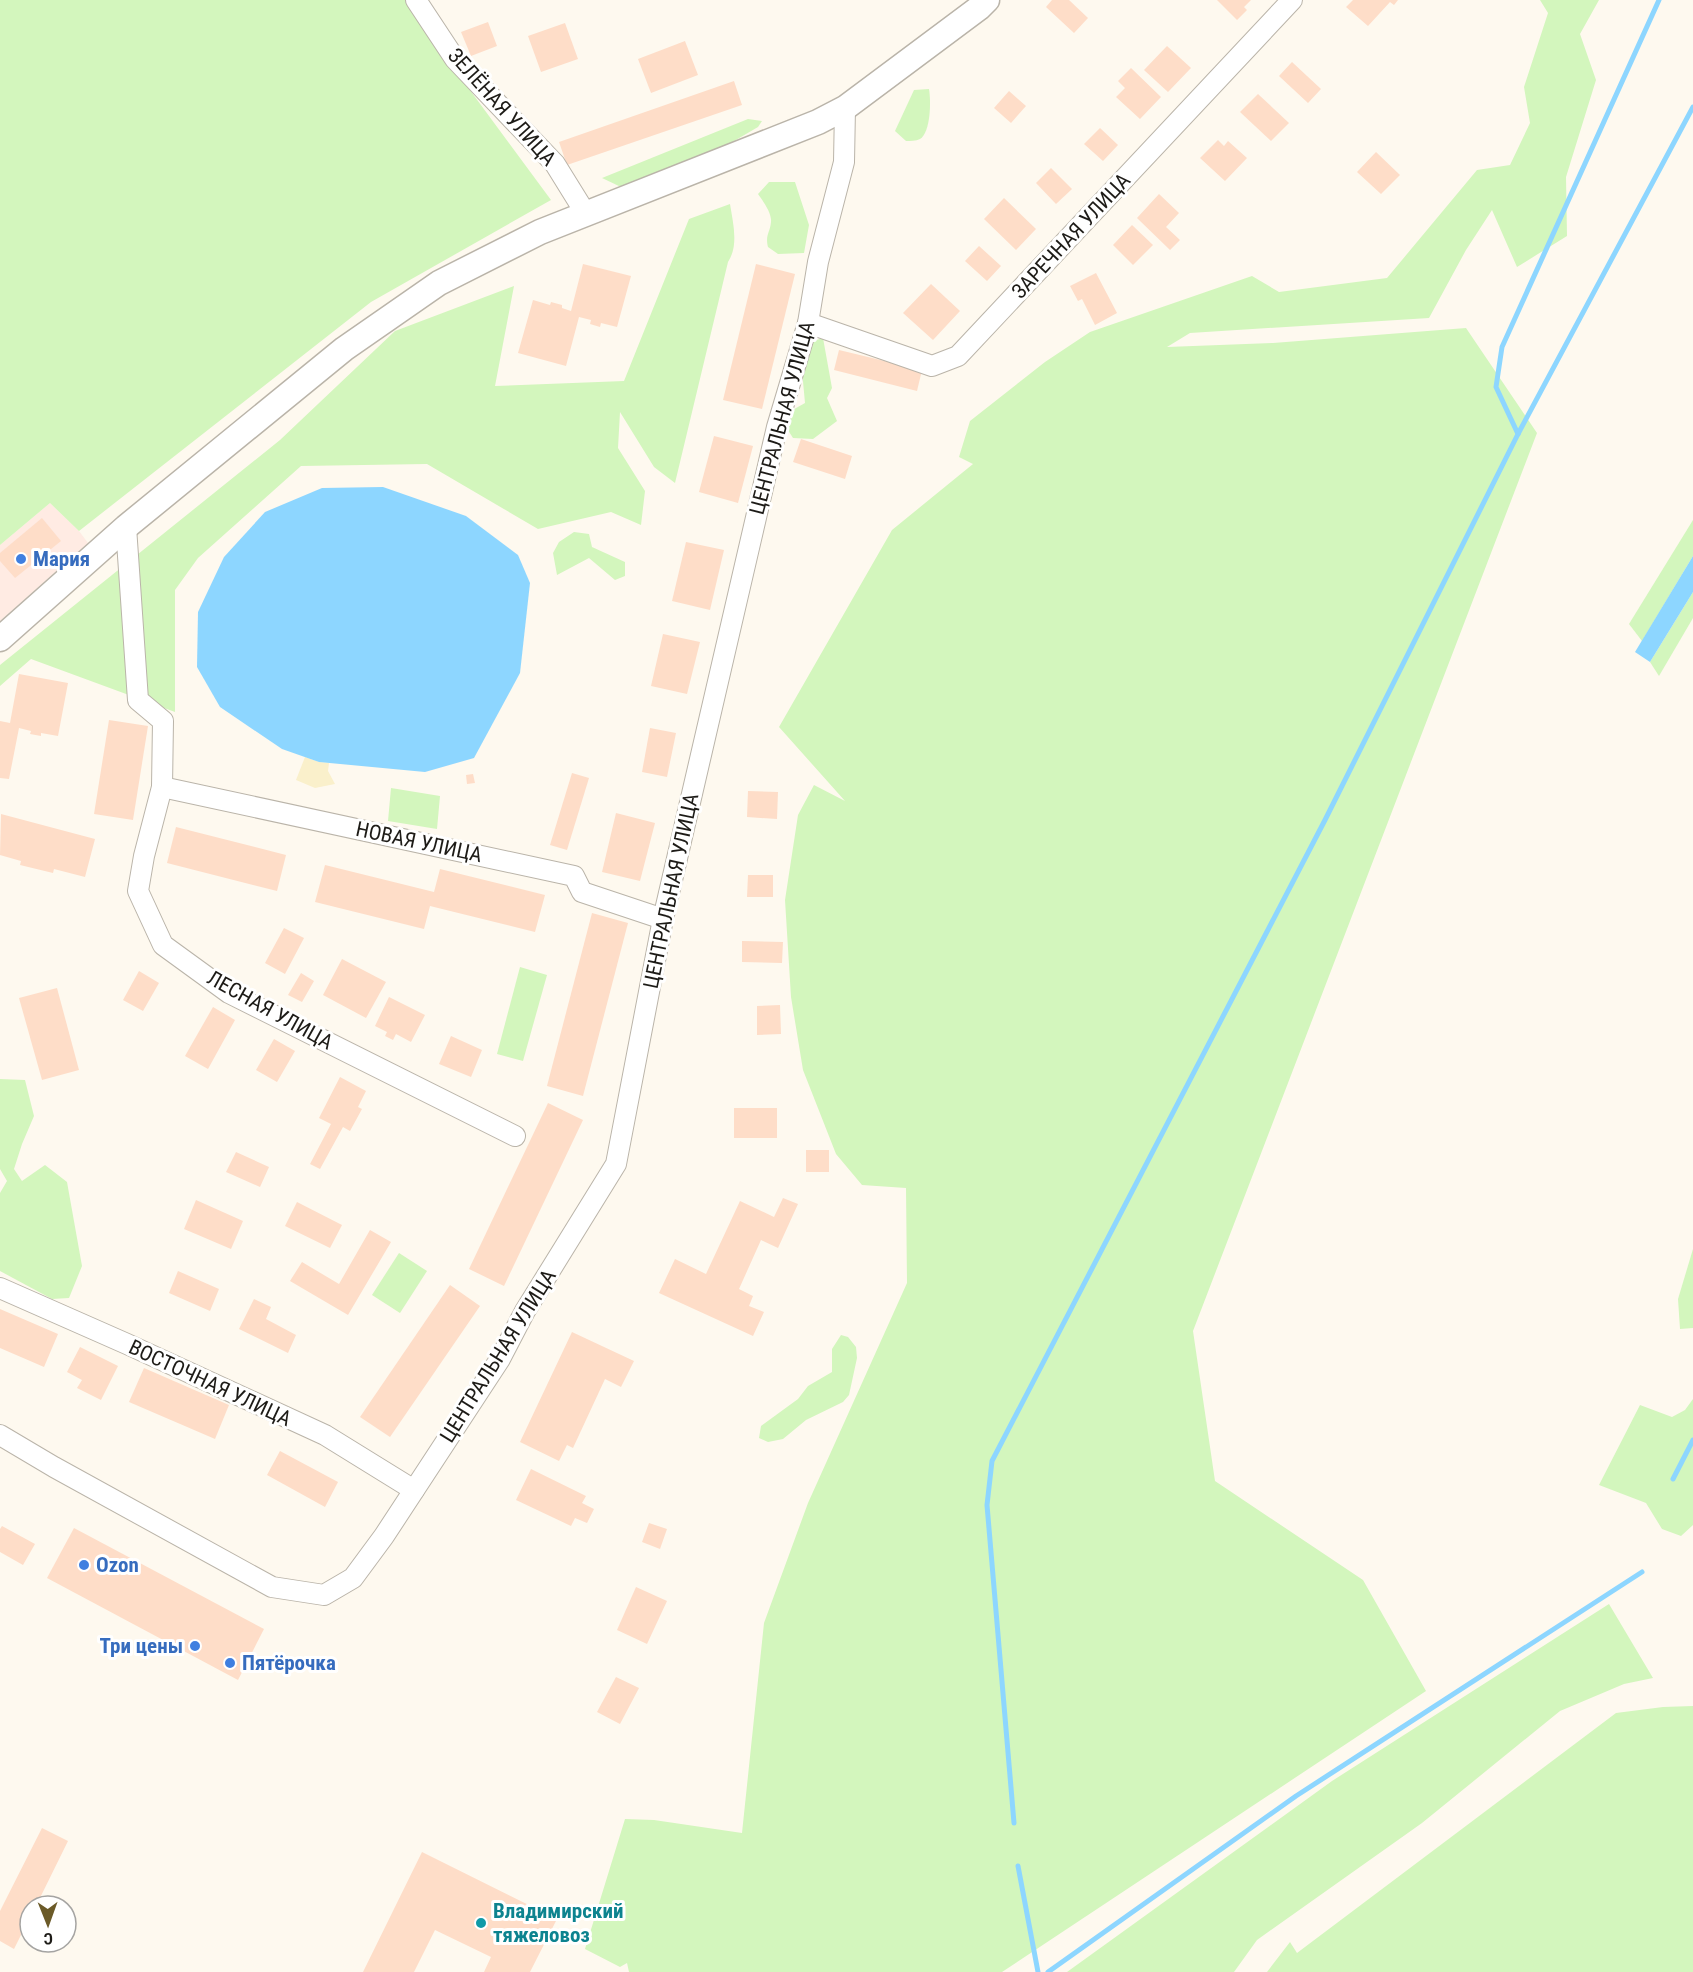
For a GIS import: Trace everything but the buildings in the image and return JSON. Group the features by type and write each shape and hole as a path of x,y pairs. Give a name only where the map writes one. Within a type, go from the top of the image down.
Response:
{"street":[{"name":"ЗЕЛЁНАЯ УЛИЦА","path":"416,0 455,59 555,164 586,214"},
{"path":"0,639 126,527 344,349 439,283 540,232 818,122 845,108 987,0"},
{"name":"ЗАРЕЧНАЯ УЛИЦА","path":"808,323 932,366 958,356 1292,0"},
{"name":"ЦЕНТРАЛЬНАЯ УЛИЦА","path":"0,1435 272,1587 324,1595 353,1578 500,1359 525,1311 616,1164 663,919 777,427 808,323 818,262 844,162 845,108"},
{"name":"ЛЕСНАЯ УЛИЦА","path":"126,527 138,700 163,721 162,787 138,891 163,945 230,993 515,1136"},
{"name":"НОВАЯ УЛИЦА","path":"162,787 574,876 582,892 663,919"},
{"name":"ВОСТОЧНАЯ УЛИЦА","path":"0,1288 325,1435 414,1490"}],"shaded area":[{"path":"50,503 88,543 0,621 0,545"}],"green space":[{"path":"0,0 421,0 408,6 551,200 371,302 79,531 50,503 0,545"},
{"path":"1540,0 1599,0 1580,34 1596,80 1566,177 1567,236 1517,267 1492,210 1466,250 1429,318 1190,333 1167,347 1273,343 1466,328 1537,433 1193,1331 1215,1481 1363,1580 1426,1691 1002,1972 629,1972 627,1963 620,1967 585,1949 625,1819 654,1820 742,1833 764,1623 808,1503 907,1283 906,1188 862,1185 836,1154 803,1070 791,997 785,900 798,815 814,785 845,801 779,727 892,530 973,464 959,457 970,421 1045,362 1090,332 1252,276 1279,292 1387,278 1477,170 1510,165 1530,123 1524,87 1548,13"},
{"path":"929,89 930,108 924,135 915,141 906,141 895,131 914,90"},
{"path":"748,119 762,121 758,127 693,165 621,187 602,178"},
{"path":"769,182 795,182 809,225 804,253 778,254 768,247 771,218 758,194"},
{"path":"730,204 734,234 733,248 675,483 654,467 620,412 618,448 645,491 641,525 611,512 538,529 427,464 301,466 198,558 175,590 175,712 31,659 0,686 0,665 280,440 395,331 514,286 495,386 624,381 689,219"},
{"path":"823,338 832,388 827,398 837,421 813,439 793,438 786,427 789,412 805,403 801,360 810,342"},
{"path":"1693,520 1693,556 1642,641 1629,624"},
{"path":"574,532 589,534 592,547 625,562 625,576 615,580 589,558 557,575 553,553 559,542"},
{"path":"1693,592 1693,618 1659,676 1650,662"},
{"path":"391,788 440,796 437,829 388,821"},
{"path":"520,967 547,975 523,1061 497,1054"},
{"path":"0,1079 25,1080 34,1116 14,1169 22,1181 45,1165 67,1182 82,1266 69,1298 52,1299 0,1271 0,1193 7,1181 0,1169"},
{"path":"1693,1249 1693,1328 1680,1329 1678,1299"},
{"path":"399,1253 427,1271 400,1313 372,1295"},
{"path":"841,1335 848,1337 856,1347 857,1358 849,1395 843,1402 806,1420 783,1439 768,1442 759,1438 761,1426 798,1399 808,1386 832,1372 832,1349"},
{"path":"1693,1399 1693,1525 1681,1536 1662,1529 1646,1503 1599,1485 1640,1405 1672,1417 1685,1410"},
{"path":"1609,1604 1653,1678 1624,1684 1560,1711 1422,1823 1257,1940 1234,1972 1067,1972 1332,1781"},
{"path":"1693,1706 1693,1972 1267,1972 1290,1942 1297,1953 1616,1713"}],"sand":[{"path":"305,757 329,763 328,771 335,784 315,788 296,780"}],"water":[{"path":"383,487 466,516 518,555 530,583 520,673 474,758 425,772 319,762 282,749 220,707 197,667 198,612 224,557 265,512 322,488"},
{"path":"1693,556 1693,592 1650,662 1635,652"}],"waterway":[{"path":"1518,434 1496,387 1502,347 1659,0"},
{"path":"1014,1823 987,1505 992,1461 1325,820 1518,434 1693,107"},
{"path":"1673,1479 1693,1440"},
{"path":"1048,1972 1296,1796 1642,1572"},
{"path":"1018,1866 1038,1972"}],"place":[{"name":"Мария","path":"21,559"},
{"name":"Ozon","path":"84,1565"},
{"name":"Три цены","path":"195,1646"},
{"name":"Пятёрочка","path":"230,1663"},
{"name":"Владимирский тяжеловоз","path":"481,1923"}]}
